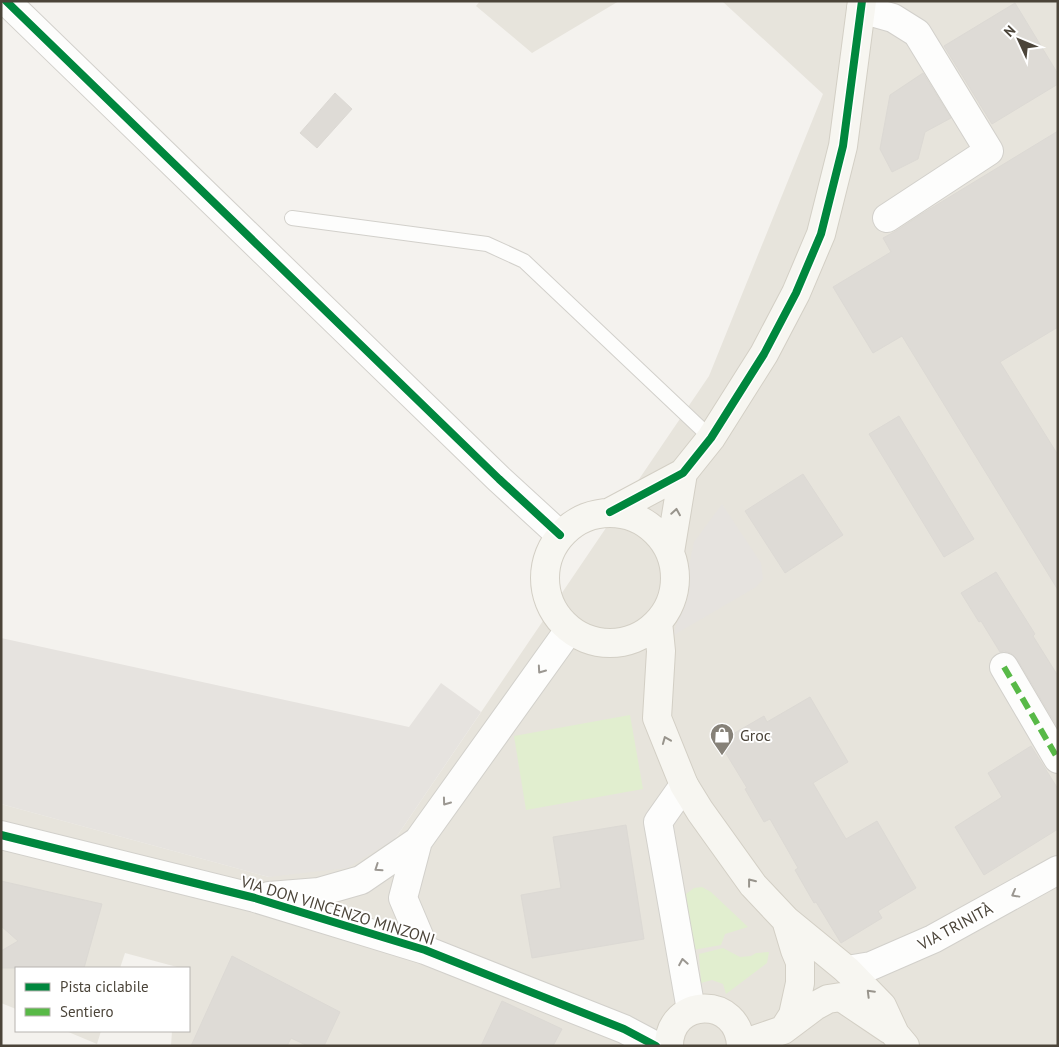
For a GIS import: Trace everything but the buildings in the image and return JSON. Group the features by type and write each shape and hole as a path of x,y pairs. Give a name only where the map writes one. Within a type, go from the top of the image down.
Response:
{"street":[{"path":"6,1 499,479 560,535"},
{"path":"610,512 683,472 711,438 764,354 796,292 821,234 843,146 861,5 893,18 917,33 988,151 887,218"},
{"path":"670,552 683,472"},
{"path":"610,512 628,515 646,523 660,536 670,552 675,570 675,588 669,606 658,622 643,634 625,642 605,644 586,640 569,630 554,614 546,595 544,574 549,553 560,535 574,522 591,515 610,512"},
{"path":"658,622 661,651 657,718 684,785 700,811 753,885 786,920 847,970 882,1006 900,1040"},
{"path":"425,950 403,898 418,841 569,630"},
{"path":"1004,667 1058,759"},
{"path":"678,1027 658,822 684,785"},
{"name":"VIA DON VINCENZO MINZONI","path":"1,834 255,898 425,950 624,1029 656,1046"},
{"name":"VIA DON VINCENZO MINZONI","path":"255,898 319,892 361,880 418,841"},
{"name":"VIA TRINITÀ","path":"847,970 871,966 933,939 1058,870"},
{"path":"759,1041 793,1015 800,977 800,962 786,920"},
{"path":"759,1041 828,999 841,997 900,1040"},
{"path":"678,1027 703,1008 715,1009 726,1014 740,1032 759,1041"},
{"name":"VIA DON VINCENZO MINZONI","path":"624,1029 678,1027"}],"lane":[{"path":"292,218 487,244 524,261 711,438"}],"shaded area":[{"path":"480,1 619,1 532,53 476,6"},
{"path":"722,1 1058,1 1058,1046 171,1046 172,1032 190,1032 190,967 177,967 125,953 120,967 15,967 15,1009 1,1003 1,804 269,877 395,839 709,376 823,94"},
{"path":"722,504 761,563 763,579 756,587 674,635 694,542"},
{"path":"1,638 409,727 441,683 481,712 395,839 347,868 269,877 1,804"},
{"path":"68,1032 101,1032 97,1044"}],"green space":[{"path":"630,715 643,789 526,810 514,736"},
{"path":"702,887 711,892 748,927 725,934 721,945 693,950 686,894 694,888"},
{"path":"723,948 740,957 769,952 767,963 726,994 723,984 712,980 701,983 699,954"}],"marked path":[{"path":"1004,667 1058,759"}],"cycle path":[{"path":"6,1 499,479 560,535"},
{"path":"610,512 683,473 711,438 764,354 796,293 821,234 843,146 862,1"},
{"path":"1,835 255,898 425,950 624,1029 656,1046"}],"place":[{"name":"Groc","path":"722,756"}]}
